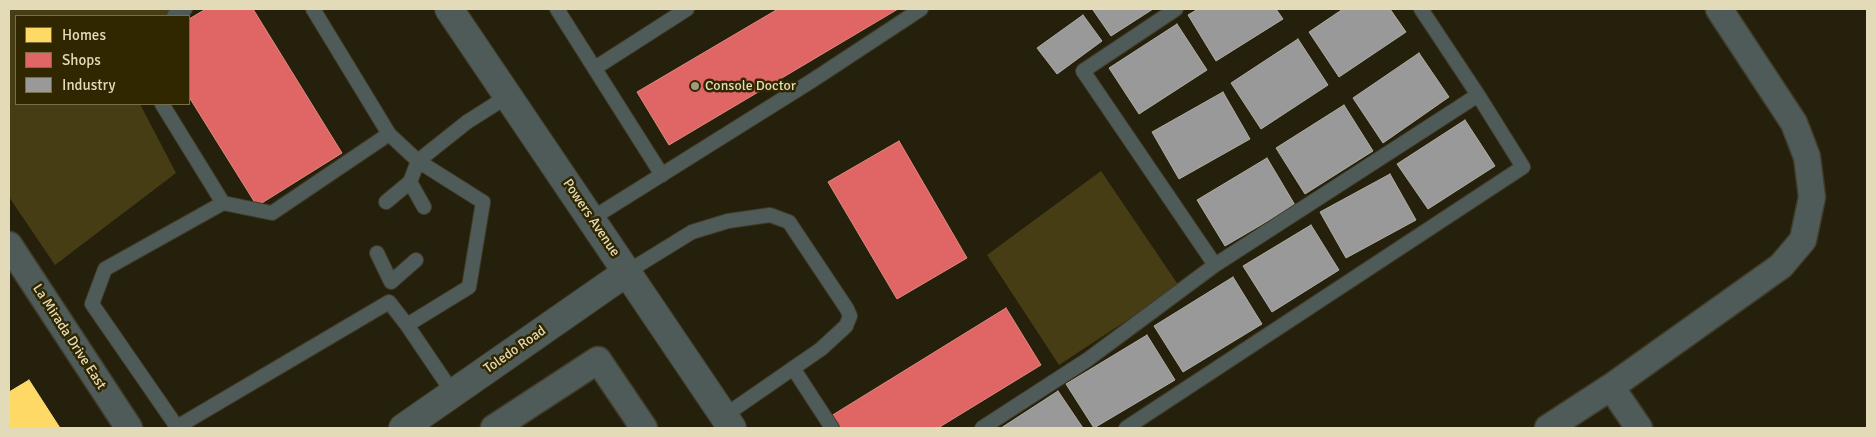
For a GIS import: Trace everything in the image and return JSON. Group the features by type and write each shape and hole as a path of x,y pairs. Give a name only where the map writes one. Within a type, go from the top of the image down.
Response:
{"street":[{"name":"Powers Avenue","path":"449,9 728,422"},
{"path":"1548,428 1611,387 1781,266 1803,240 1812,197 1807,157 1794,123 1719,9"},
{"name":"La Mirada Drive East","path":"9,245 129,428"},
{"name":"Toledo Road","path":"403,428 627,272"},
{"path":"494,428 598,360 644,428"},
{"path":"1611,387 1638,428"}],"lane":[{"path":"313,9 389,134 418,160 483,202 469,287 407,325"},
{"path":"558,9 662,175"},
{"path":"595,68 686,9"},
{"path":"591,220 813,80 921,9"},
{"path":"1176,9 1083,71 1215,265"},
{"path":"1126,428 1523,167 1421,9"},
{"path":"982,428 1088,360 1215,265 1478,95"},
{"path":"386,202 410,182 418,160 467,122 508,96"},
{"path":"163,105 223,203"},
{"path":"389,134 272,213 223,203 105,269 92,304 177,427 389,302"},
{"path":"410,182 424,207"},
{"path":"627,272 692,232 728,220 770,215 789,222 848,309 850,316 846,326 822,349 793,368 728,422"},
{"path":"377,253 391,282 389,302 407,325 453,394"},
{"path":"391,282 416,260"},
{"path":"793,368 832,428"}],"shaded area":[{"path":"9,9 182,9 172,15 15,15 15,105 141,105 176,173 55,265 9,197"},
{"path":"1101,171 1179,286 1059,365 987,255"}],"building: Homes":[{"path":"29,380 60,428 9,428 9,392"}],"building: Shops":[{"path":"206,9 253,9 342,153 257,206 190,99 190,18"},
{"path":"778,9 898,9 669,145 637,92"},
{"path":"899,141 967,258 897,299 828,182"},
{"path":"1006,308 1041,365 938,428 839,428 831,416"}],"building: Industry":[{"path":"1153,9 1111,36 1093,10"},
{"path":"1198,9 1276,9 1283,19 1216,61 1188,15"},
{"path":"1343,9 1390,9 1406,32 1339,77 1309,32"},
{"path":"1083,15 1102,41 1057,74 1037,48"},
{"path":"1177,24 1207,70 1139,114 1109,68"},
{"path":"1298,39 1328,85 1261,129 1231,83"},
{"path":"1419,53 1449,97 1383,143 1353,98"},
{"path":"1223,92 1250,139 1179,179 1152,132"},
{"path":"1344,105 1373,151 1305,194 1276,148"},
{"path":"1465,120 1495,166 1428,209 1397,164"},
{"path":"1267,158 1295,205 1225,246 1197,200"},
{"path":"1390,174 1416,220 1346,258 1320,212"},
{"path":"1311,225 1339,270 1272,312 1243,266"},
{"path":"1233,277 1262,324 1183,372 1154,326"},
{"path":"1147,335 1175,380 1094,428 1066,384"},
{"path":"1058,391 1083,428 1001,428"}],"place":[{"name":"Console Doctor","path":"695,86"}]}
